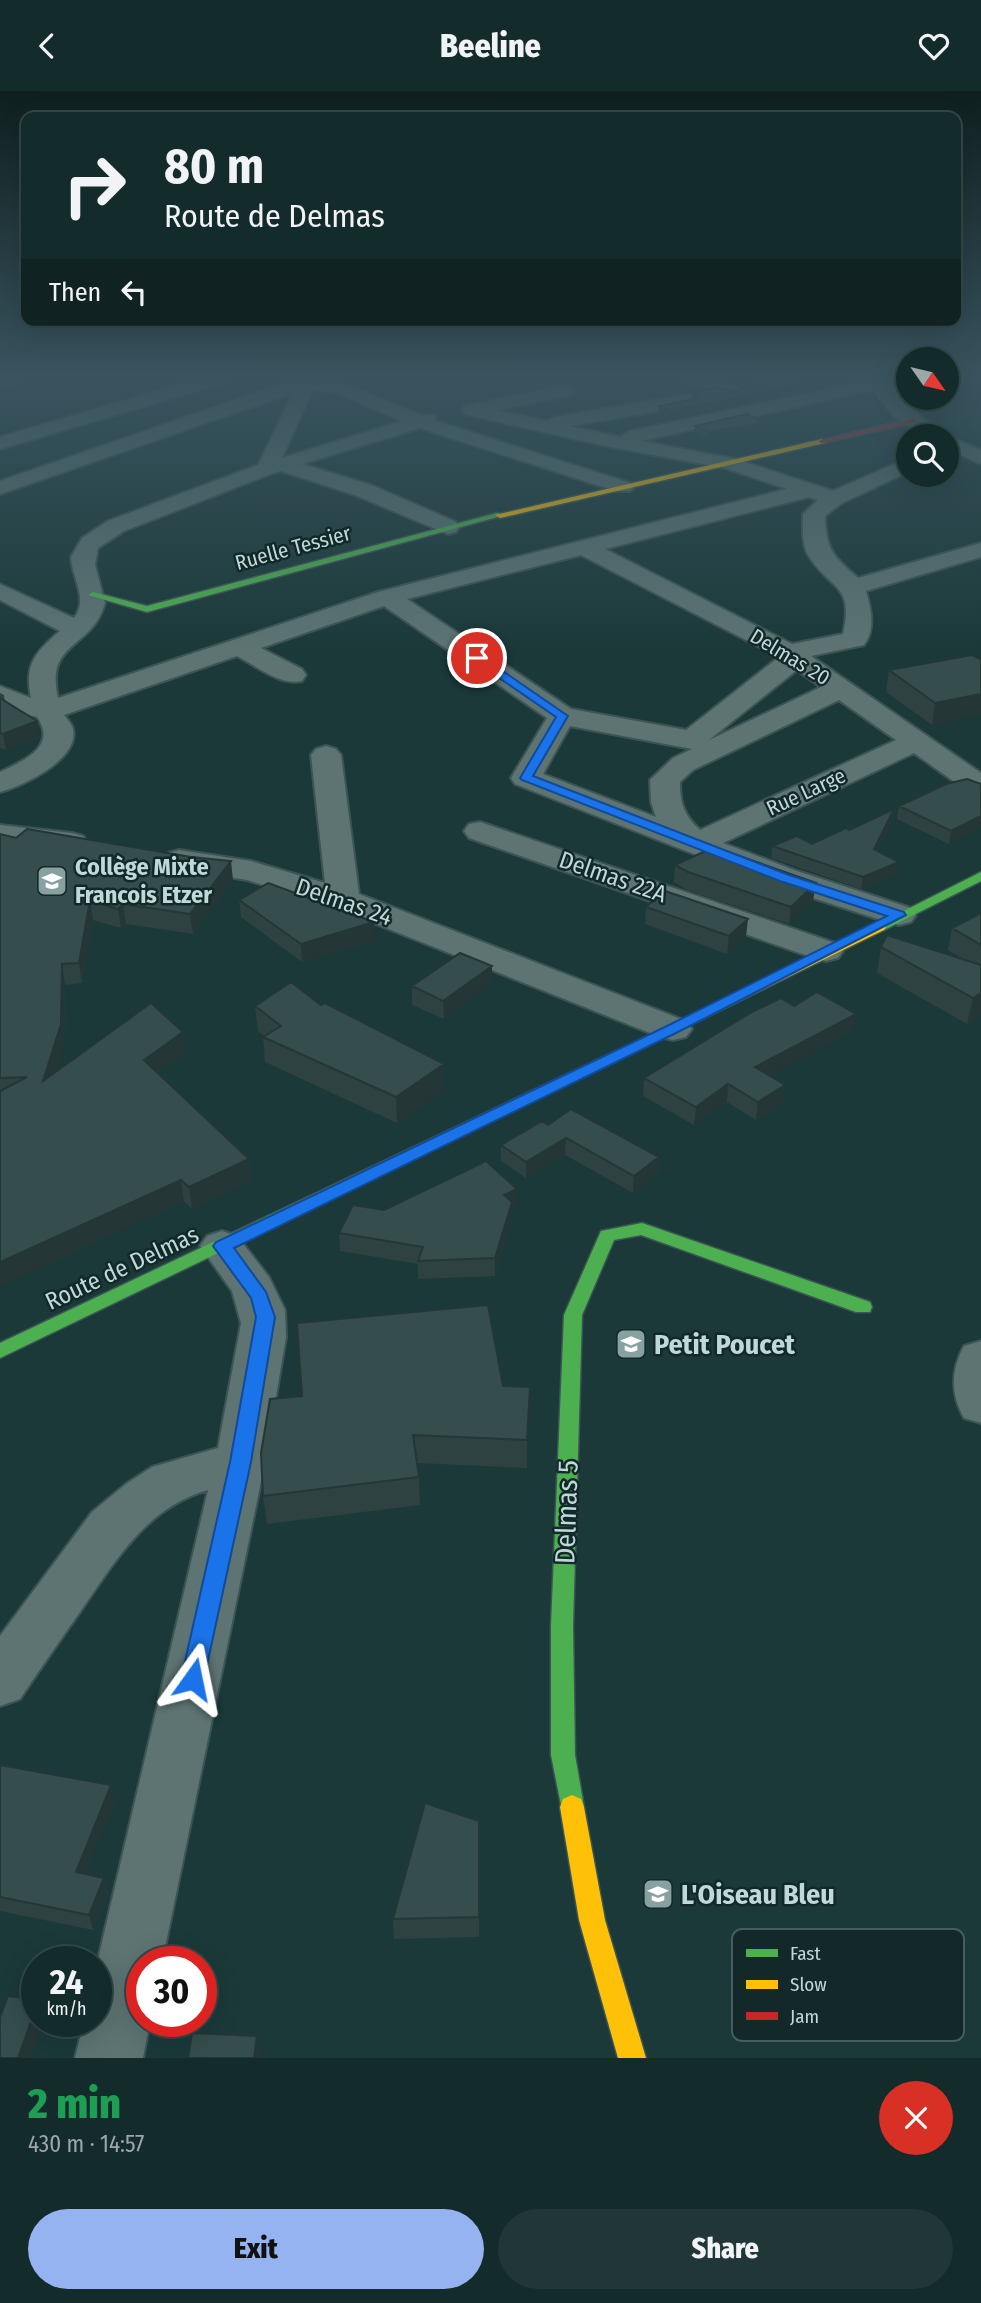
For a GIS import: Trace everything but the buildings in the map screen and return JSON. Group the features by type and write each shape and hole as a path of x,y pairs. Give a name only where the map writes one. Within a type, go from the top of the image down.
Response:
{"street":[{"path":"0,488 58,468"},
{"path":"0,783 33,766 49,753 58,740 59,728 48,711 41,684 42,670 50,654 88,617 93,605 93,595 83,566 82,555 87,545 99,535 271,468"},
{"path":"276,468 363,490 448,527"},
{"path":"563,468 622,487"},
{"name":"Ruelle Tessier","path":"93,595 147,609 448,527 708,468"},
{"path":"743,468 835,498"},
{"path":"387,597 562,716 692,740 792,655 855,640 860,615 853,587 819,555 814,534 814,514 835,498 896,470"},
{"path":"0,694 25,706 48,711 387,597 809,490"},
{"name":"Delmas 20","path":"586,548 792,655 981,787"},
{"path":"853,587 981,550"},
{"path":"0,591 76,629"},
{"path":"239,647 293,675"},
{"path":"697,843 674,823 664,806 665,781 683,764 841,688"},
{"path":"562,716 526,778 785,878 900,915"},
{"name":"Rue Large","path":"697,843 915,742"},
{"path":"326,755 343,899"},
{"name":"Delmas 22A","path":"480,831 826,951"},
{"path":"0,834 98,847"},
{"path":"0,864 35,837"},
{"name":"Delmas 24","path":"149,855 251,871 343,899 673,1029"},
{"name":"Route de Delmas","path":"0,1351 673,1029 981,876"},
{"name":"Delmas 5","path":"632,2058 592,1920 563,1755 562,1626 573,1315 607,1235 642,1229 863,1307"},
{"path":"109,2058 240,1462 265,1317 260,1296 222,1246"},
{"path":"981,1357 976,1379 981,1405"},
{"path":"0,1681 110,1527 144,1498 170,1481 240,1462"}],"traffic: fast":[{"path":"93,595 147,609 500,515"},
{"path":"879,927 981,876"},
{"path":"0,1351 614,1057"},
{"path":"572,1807 563,1755 562,1626 573,1315 607,1235 642,1229 863,1307"}],"traffic: slow":[{"path":"500,515 705,468"},
{"path":"614,1057 879,927"},
{"path":"572,1807 592,1920 632,2058"}],"place":[{"name":"Collège Mixte Francois Etzer","path":"52,881"},
{"name":"Petit Poucet","path":"631,1344"},
{"name":"L'Oiseau Bleu","path":"658,1894"}],"route":[{"path":"193,1679 240,1462 265,1317 260,1296 222,1246 673,1029 900,915 785,878 526,778 562,716 477,658"}]}
